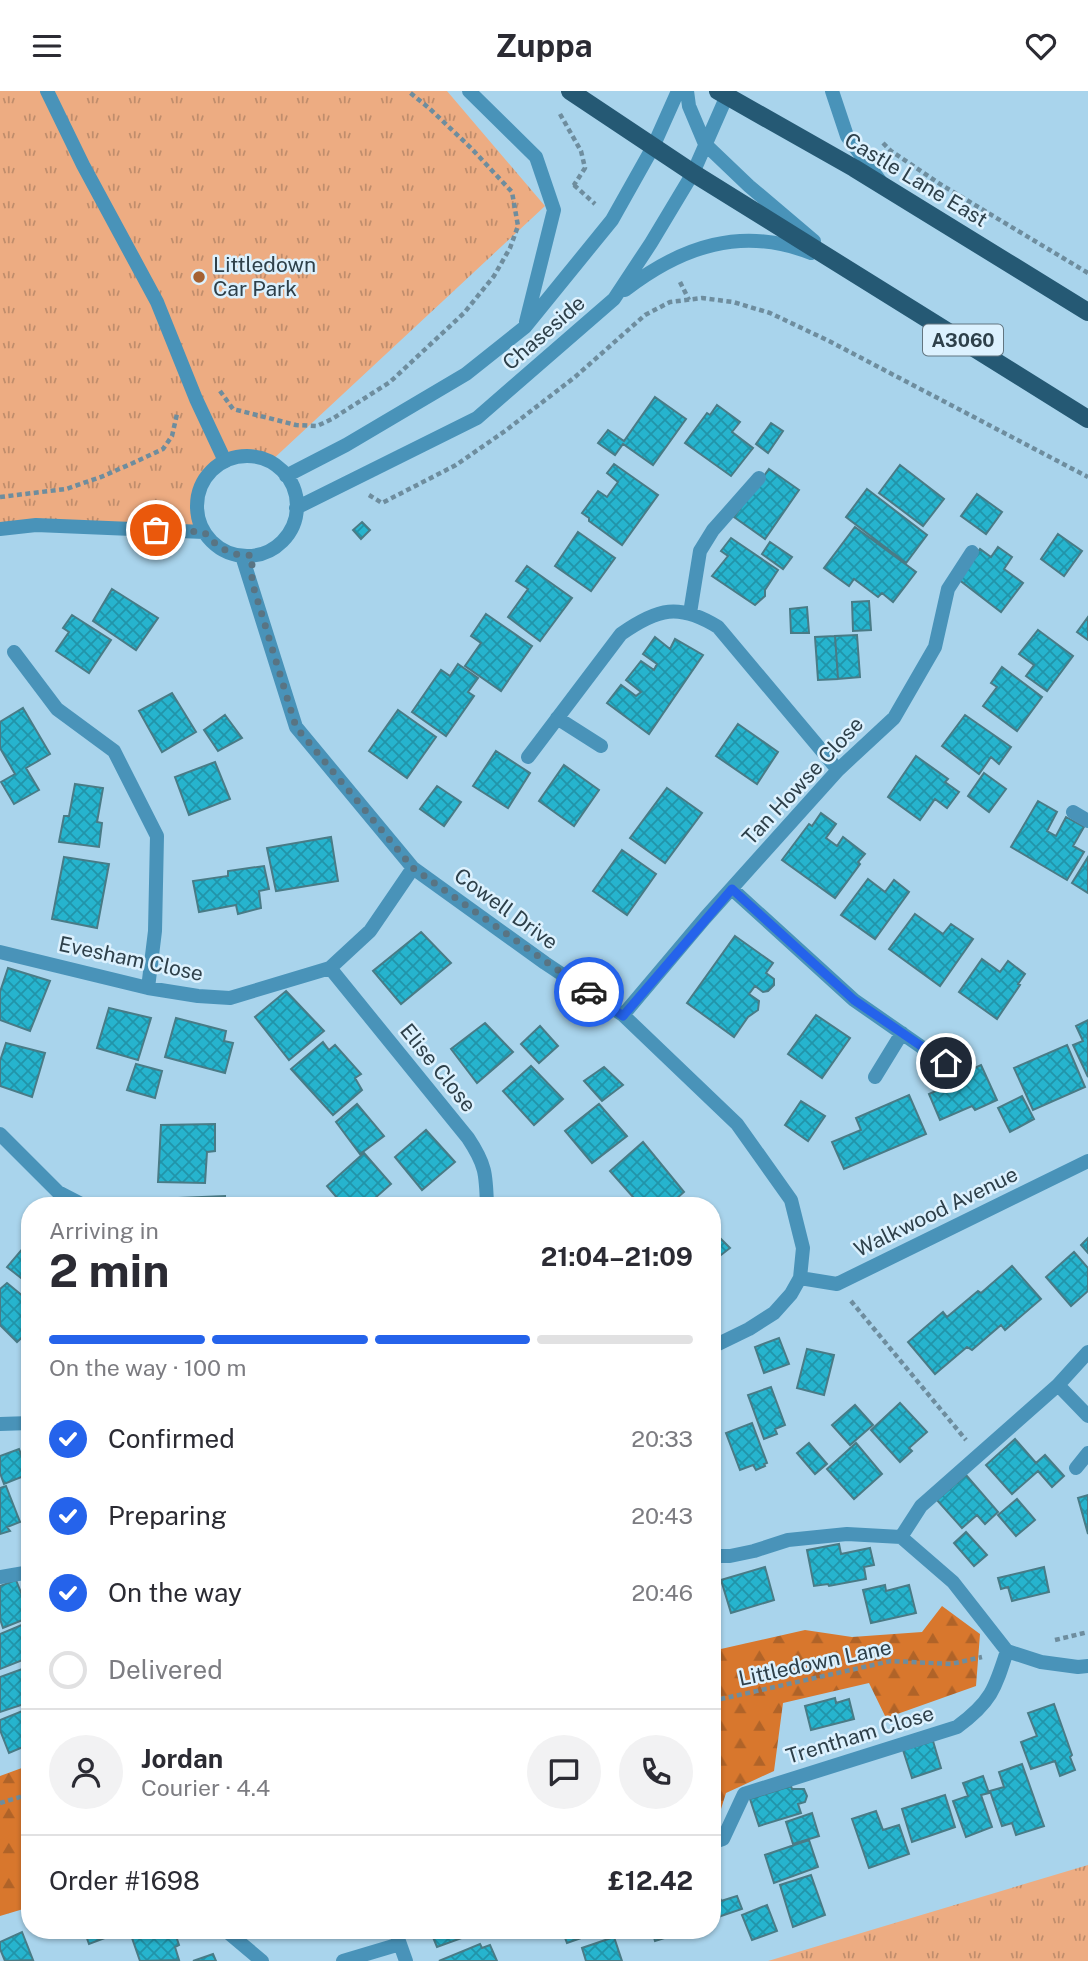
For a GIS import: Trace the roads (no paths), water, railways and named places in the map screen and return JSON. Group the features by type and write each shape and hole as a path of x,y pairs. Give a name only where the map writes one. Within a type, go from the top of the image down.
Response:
{"main road":[{"name":"A3060","path":"569,91 692,173 1088,419"},
{"name":"Castle Lane East","path":"725,93 1088,313"}],"street":[{"path":"469,91 536,157 554,211 525,327"},
{"name":"Chaseside","path":"286,476 466,375 525,327 612,220 653,147 678,91"},
{"path":"687,91 689,106 705,144 749,186 842,264"},
{"path":"832,91 847,136 884,187"},
{"name":"Chaseside","path":"296,508 477,418 614,299 692,173 725,93"},
{"path":"49,97 157,302 225,461"},
{"path":"614,299 649,272 686,253 716,244 756,239 792,246 842,264"},
{"path":"238,457 264,460 279,468 286,476 296,497 296,508 286,537 274,548 260,554 229,553 215,544 204,532 197,510 197,497 208,474 225,461 238,457"},
{"path":"690,613 700,551 713,530 758,478"},
{"path":"0,529 36,526 204,532"},
{"name":"Tan Howse Close","path":"623,1016 838,770 894,718 935,647 948,589 972,552"},
{"name":"Cowell Drive","path":"247,555 252,582 296,727 413,868 623,1016 676,1063 737,1124 791,1200 803,1248 800,1278"},
{"path":"528,757 621,634 655,614 677,611 698,615 718,627 838,770"},
{"path":"14,652 57,709 114,751 157,836 155,931 148,988"},
{"path":"557,718 601,746"},
{"path":"1073,812 1088,821"},
{"name":"Evesham Close","path":"0,952 148,988 230,998 330,968 370,931 413,868"},
{"path":"732,889 854,1000 946,1063"},
{"name":"Elise Close","path":"330,968 468,1138 481,1158 487,1197"},
{"path":"875,1077 902,1033"},
{"path":"0,1134 58,1192 68,1197"},
{"name":"Walkwood Avenue","path":"800,1278 837,1284 1088,1161"},
{"path":"721,1343 774,1313 791,1294 800,1278"},
{"path":"901,1537 921,1506 1059,1385 1088,1352"},
{"path":"1059,1385 1088,1416"},
{"path":"0,1424 21,1423"},
{"path":"1076,1468 1088,1453"},
{"path":"721,1555 742,1553 788,1541 847,1534 901,1537 953,1582 1007,1651 1041,1662 1088,1666"},
{"path":"0,1577 21,1574"},
{"name":"Trentham Close","path":"721,1840 744,1794 957,1727 974,1715 994,1691 1007,1651"},
{"path":"236,1939 262,1961"},
{"path":"343,1961 392,1939"},
{"path":"398,1939 406,1961"}],"place":[{"name":"Littledown Car Park","path":"199,277"}]}
